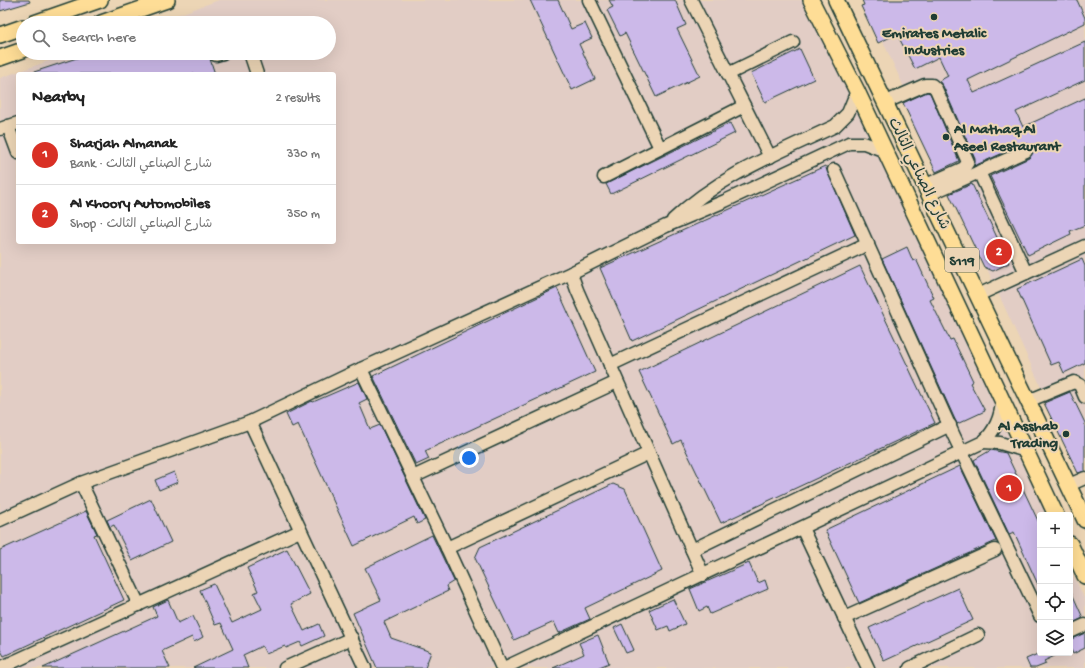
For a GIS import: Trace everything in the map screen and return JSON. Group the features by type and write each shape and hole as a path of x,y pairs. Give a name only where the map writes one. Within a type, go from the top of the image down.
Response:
{"main road":[{"path":"54,16 100,0"},
{"path":"120,16 167,0"},
{"name":"شارع الصناعي الثالث","path":"812,0 857,91 1055,512"},
{"name":"شارع الصناعي الثالث","path":"836,0 1085,520"},
{"path":"0,58 16,52"},
{"path":"892,167 902,165 907,168 924,203 929,206 930,194"},
{"path":"1072,548 1085,576"}],"street":[{"path":"589,0 660,148"},
{"path":"691,0 770,157"},
{"path":"728,74 793,42"},
{"path":"252,60 256,72"},
{"path":"886,102 926,85 932,85 936,89 968,162 964,168 930,194"},
{"path":"666,226 690,204 723,181 835,126 848,113 857,91"},
{"path":"604,177 744,106"},
{"path":"9,126 16,147"},
{"path":"0,520 81,483 250,422 360,369 571,273 666,226 725,201 849,143 864,143 885,151"},
{"path":"930,194 1026,151"},
{"path":"834,170 962,452 1037,610"},
{"path":"979,172 1026,273"},
{"path":"610,365 868,244"},
{"path":"978,295 1085,246"},
{"path":"571,273 703,575"},
{"path":"360,369 447,548 503,668 703,575 982,442 989,436 999,420 1002,401"},
{"path":"413,478 618,382"},
{"path":"1028,401 1074,382 1080,385 1085,397"},
{"path":"250,422 365,668"},
{"path":"692,550 950,426"},
{"path":"982,442 1000,443 1026,451"},
{"path":"447,548 649,453"},
{"path":"1069,486 1085,478"},
{"path":"81,483 139,605"},
{"path":"802,528 868,668"},
{"path":"0,668 300,531"},
{"path":"844,618 995,550"},
{"path":"1073,631 1085,625"},
{"path":"910,668 978,635"},
{"path":"285,668 352,638"}],"shaded area":[{"path":"219,0 806,0 1045,512 1037,512 1037,656 1073,656 1073,574 1085,600 1085,668 0,668 0,78 16,72 16,244 336,244 336,72 17,72 51,60 336,60 336,16 174,16"},
{"path":"864,0 1085,0 1085,483"}],"building":[{"path":"0,0 29,0 30,2 0,11"},
{"path":"530,0 558,0 571,29 585,23 592,38 579,44 595,79 572,90"},
{"path":"609,0 675,0 686,25 677,29 700,76 656,97 625,33 620,36 607,10 613,7"},
{"path":"862,0 1077,0 1085,18 1085,23 968,80 974,93 1085,42 1085,80 1016,112 1023,127 1085,98 1085,225 1070,231 1071,234 1028,255 990,176 1029,158 1033,152 1033,148 1027,144 1023,144 974,166 975,159 943,86 939,81 948,76 939,57 915,69 897,34 878,43 861,6 864,5"},
{"path":"800,49 814,79 765,102 751,73"},
{"path":"71,60 210,60 214,72 34,72"},
{"path":"927,92 930,93 959,161 936,172 903,103"},
{"path":"730,123 735,133 611,194 606,184"},
{"path":"825,166 855,235 632,341 600,268"},
{"path":"972,184 1009,263 993,271 984,267 949,194"},
{"path":"907,247 913,261 916,259 934,298 930,300 950,340 953,339 973,381 970,383 985,411 957,424 882,259"},
{"path":"1082,259 1085,266 1085,363 1064,373 1059,362 1051,365 1017,289"},
{"path":"860,266 935,423 721,523 681,440 673,444 639,372"},
{"path":"557,288 595,372 425,451 429,459 416,465 373,376"},
{"path":"359,382 367,399 359,403 370,429 380,425 425,520 417,524 414,517 354,546 298,424 292,427 286,414 312,401 313,402"},
{"path":"1070,392 1085,423 1085,471 1078,473 1044,403"},
{"path":"991,450 1006,453 1037,519 1037,582 1014,532 1009,534 974,460"},
{"path":"960,466 996,541 859,603 825,530"},
{"path":"174,472 178,482 159,490 155,480"},
{"path":"613,484 625,489 662,571 585,608 590,619 559,633 554,622 514,640 475,558 480,547"},
{"path":"151,499 171,542 132,561 114,525 110,527 107,520"},
{"path":"86,511 97,534 94,535 124,600 4,656 0,649 0,550"},
{"path":"432,535 454,581 446,586 448,591 384,622 391,638 431,652 425,668 377,668 353,613 381,600 365,568"},
{"path":"287,549 310,594 291,604 304,631 319,624 324,636 302,646 300,642 286,648 285,646 266,654 262,646 243,655 248,668 193,668 233,649 221,623 215,625 200,590 214,584 232,623 262,609 254,593 258,591 247,568"},
{"path":"749,563 758,583 765,580 768,589 710,614 707,607 699,611 690,589"},
{"path":"958,588 973,620 884,661 869,628"},
{"path":"1073,596 1083,618 1073,623"},
{"path":"673,599 685,624 670,631 668,626 658,630 649,610"},
{"path":"168,600 178,623 193,616 203,637 194,642 192,637 162,651 170,668 43,668 157,616 153,607"},
{"path":"622,624 634,650 626,653 614,628"},
{"path":"1085,633 1085,648 1073,654 1073,638"},
{"path":"598,635 609,663 597,668 553,668 584,654 579,643"},
{"path":"1037,654 1037,656 1055,656 1044,661 1046,664 1036,668 1030,668 1026,659"}],"place":[{"name":"Emirates Metalic Industries","path":"934,17"},
{"name":"Al Mathaq Al Aseel Restaurant","path":"946,137"},
{"name":"Al Khoory Automobiles","path":"999,252"},
{"name":"Al Asshab Trading","path":"1066,434"},
{"name":"Sharjah Almanak","path":"1009,488"}]}
